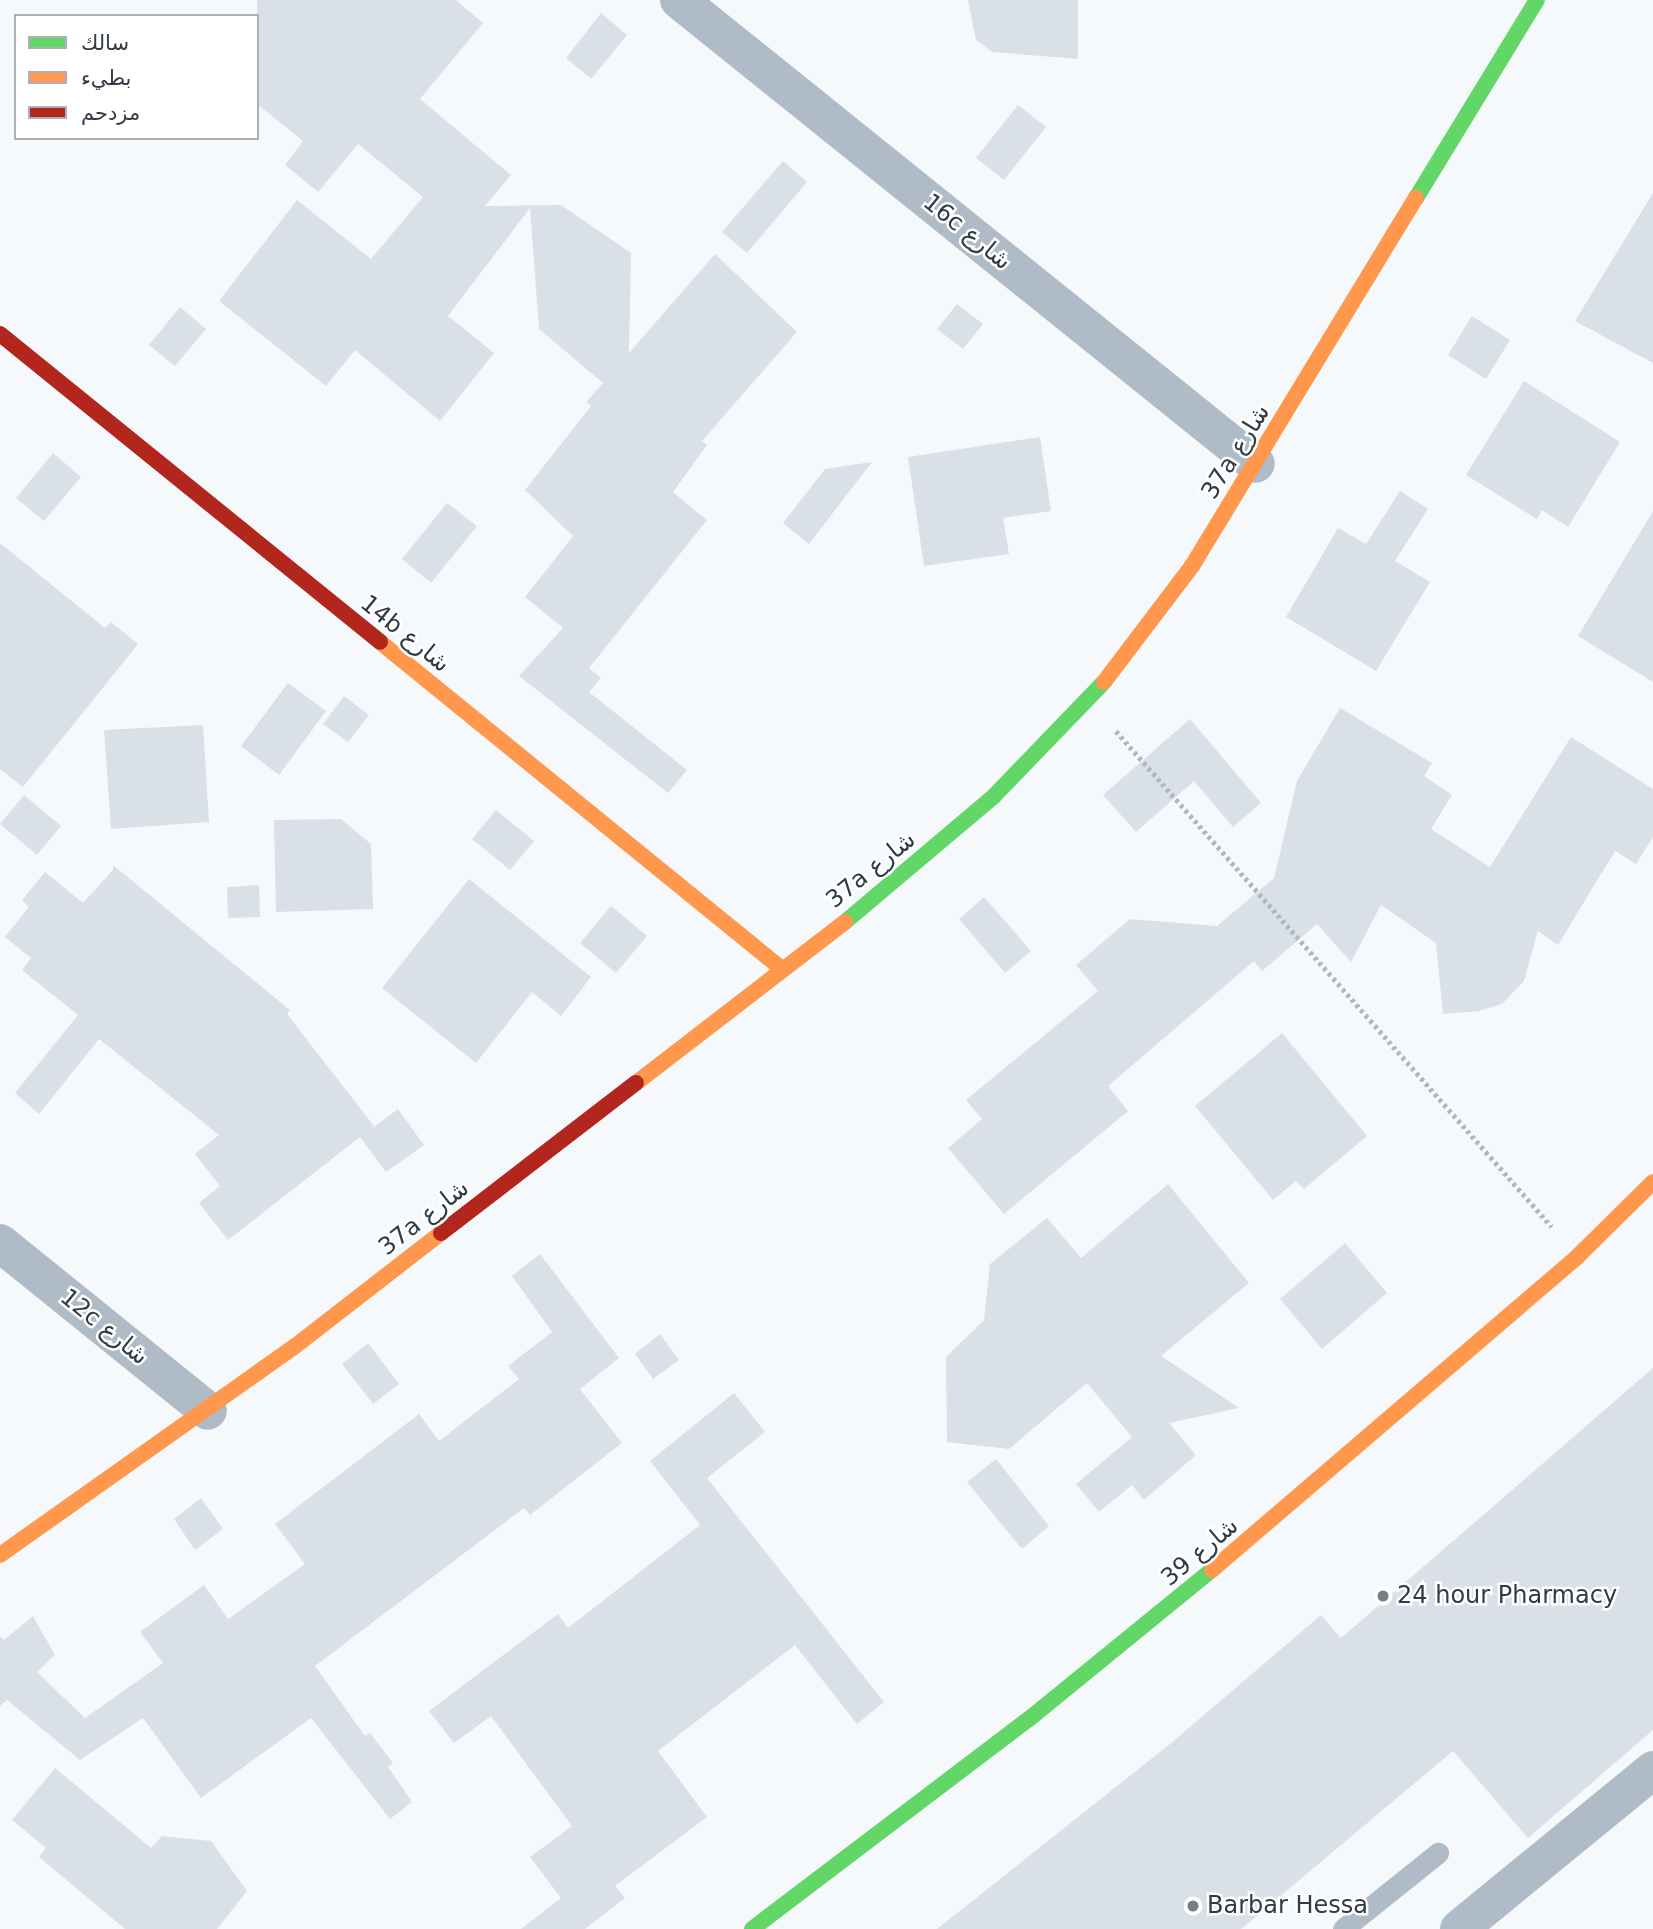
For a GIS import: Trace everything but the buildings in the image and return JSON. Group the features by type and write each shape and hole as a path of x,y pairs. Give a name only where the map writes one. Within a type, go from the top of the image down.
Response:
{"street":[{"name":"16c شارع","path":"679,0 1256,464"},
{"name":"37a شارع","path":"0,1555 208,1411 890,887 973,815 1090,701 1185,576 1256,464 1537,0"},
{"name":"14b شارع","path":"0,334 782,969"},
{"name":"شارع 39","path":"752,1929 1157,1616 1578,1256 1653,1182"},
{"name":"12c شارع","path":"0,1243 208,1411"},
{"path":"1459,1929 1653,1770"}],"lane":[{"path":"1343,1929 1438,1853"}],"path":[{"path":"1090,701 1578,1256"}],"traffic: fast":[{"path":"1416,198 1537,0"},
{"path":"845,922 993,797 1104,682"},
{"path":"752,1929 1029,1719 1212,1570"}],"traffic: slow":[{"path":"1104,682 1192,566 1416,198"},
{"path":"380,642 782,969"},
{"path":"636,1083 845,922"},
{"path":"1212,1570 1578,1256 1653,1182"},
{"path":"0,1555 294,1347 441,1233"}],"traffic: jam":[{"path":"0,334 380,642"},
{"path":"441,1233 636,1083"}],"place":[{"name":"24 hour Pharmacy","path":"1383,1596"},
{"name":"Barbar Hessa","path":"1193,1906"}]}
